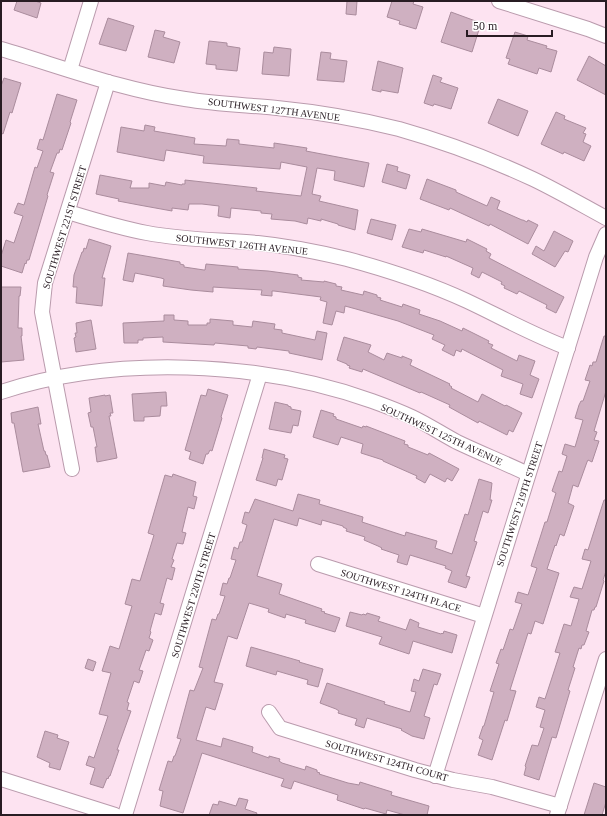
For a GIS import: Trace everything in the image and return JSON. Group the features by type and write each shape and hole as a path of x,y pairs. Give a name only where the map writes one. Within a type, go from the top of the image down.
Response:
{"street":[{"path":"70,70 91,1"},
{"path":"505,2 606,36"},
{"name":"SOUTHWEST 127TH AVENUE","path":"1,49 141,91 186,99 300,110 397,129 446,144 505,167 606,218"},
{"name":"SOUTHWEST 221ST STREET","path":"72,469 42,312 45,283 108,82"},
{"name":"SOUTHWEST 126TH AVENUE","path":"68,212 106,224 148,233 309,250 395,272 435,287 568,348"},
{"name":"SOUTHWEST 219TH STREET","path":"435,776 596,257 606,234"},
{"name":"SOUTHWEST 125TH AVENUE","path":"1,392 54,377 127,368 187,367 260,374 346,392 373,402 412,417 457,442 528,474"},
{"name":"SOUTHWEST 220TH STREET","path":"125,815 260,374"},
{"name":"SOUTHWEST 124TH PLACE","path":"318,564 484,616"},
{"path":"558,811 606,659"},
{"name":"SOUTHWEST 124TH COURT","path":"269,712 280,728 435,776 492,787 558,811"},
{"path":"1,779 115,815"}],"building":[{"path":"17,1 35,1 41,3 37,18 14,10"},
{"path":"347,1 357,1 356,15 346,14"},
{"path":"392,1 414,1 413,4 423,7 416,29 399,24 400,21 387,17"},
{"path":"451,12 481,23 472,52 441,42"},
{"path":"108,18 134,26 126,51 99,44"},
{"path":"155,30 165,32 163,37 180,42 174,63 148,57"},
{"path":"515,32 528,36 527,40 547,46 546,48 557,51 551,72 539,68 537,74 508,64 510,59 506,58"},
{"path":"209,41 227,43 227,46 240,48 237,71 216,69 216,65 206,64"},
{"path":"274,47 291,49 289,76 262,74 264,52 273,53"},
{"path":"321,52 331,53 330,59 347,61 344,82 317,80"},
{"path":"589,56 606,66 606,95 577,80"},
{"path":"378,61 403,68 398,93 372,90"},
{"path":"433,75 442,78 440,82 458,88 451,109 424,103"},
{"path":"4,78 21,83 12,113 10,112 3,134 1,133 1,86"},
{"path":"57,94 77,100 62,150 60,149 59,153 57,153 50,172 54,173 47,195 48,196 29,260 27,260 26,264 25,263 22,273 1,266 1,256 6,240 14,243 23,216 14,213 18,203 24,205 35,167 37,168 43,151 37,149 40,139 43,140"},
{"path":"498,99 528,111 518,136 488,123"},
{"path":"556,112 565,116 564,119 586,128 583,133 586,134 583,142 591,146 584,161 564,152 563,154 541,144"},
{"path":"145,125 155,127 154,131 195,138 194,144 226,146 227,139 239,140 239,144 274,148 274,143 307,148 306,151 369,163 364,187 334,180 335,171 317,168 312,194 321,196 319,201 358,210 355,230 321,219 321,221 308,218 307,224 295,221 271,219 272,214 261,213 261,211 231,208 230,218 218,216 219,206 202,204 189,204 188,210 172,208 172,211 118,201 119,199 96,194 100,175 132,181 130,188 149,188 149,183 165,186 166,182 182,185 185,184 185,180 257,188 256,191 301,196 307,167 281,162 280,169 203,163 204,156 166,150 164,161 117,152 121,127 144,131"},
{"path":"387,164 398,167 397,171 410,175 406,189 382,182"},
{"path":"427,179 456,190 456,192 487,206 491,197 500,201 497,209 527,222 528,220 538,225 528,244 490,224 489,226 450,208 449,210 420,199"},
{"path":"371,219 396,225 392,240 367,233"},
{"path":"409,229 421,232 422,229 466,242 467,239 487,249 486,251 491,254 489,258 564,297 556,313 546,308 547,305 519,291 517,294 504,288 505,286 501,284 502,282 482,272 479,278 471,274 473,268 446,256 424,250 423,253 402,247"},
{"path":"554,231 573,241 568,252 565,251 555,267 532,254 536,246 544,251"},
{"path":"89,239 111,246 102,278 105,278 102,306 76,303 77,287 73,287 74,275 82,252 84,248 86,249"},
{"path":"128,253 180,262 180,264 184,265 184,267 204,270 206,264 298,275 298,277 302,278 301,280 324,281 336,284 336,286 342,287 341,290 363,295 364,291 377,295 377,297 381,298 380,300 402,307 403,304 420,310 419,314 440,321 462,331 463,328 489,341 488,343 493,345 491,348 517,361 519,355 535,361 530,375 539,379 532,398 520,394 523,384 501,376 503,370 462,349 461,352 456,350 454,356 442,350 445,345 432,339 434,335 398,321 345,306 344,313 336,311 332,325 323,323 327,302 320,300 321,297 274,291 272,291 272,296 261,295 262,290 213,287 213,292 191,290 163,286 164,279 135,273 133,282 123,280"},
{"path":"1,287 21,287 19,296 18,328 22,328 21,336 24,360 1,362"},
{"path":"164,315 174,315 174,320 188,321 188,325 207,325 207,323 210,323 210,319 233,321 233,325 252,327 253,321 275,324 274,329 282,330 282,333 315,340 317,331 327,333 322,360 289,353 289,351 257,347 256,349 248,348 248,346 215,343 214,345 163,342 163,337 143,338 143,340 138,340 138,343 124,343 123,323 164,321"},
{"path":"91,320 96,349 76,352 74,338 76,337 75,333 77,333 76,323"},
{"path":"604,336 606,336 606,391 594,431 597,432 594,440 599,441 592,462 588,460 578,487 573,485 568,503 574,506 564,536 560,534 547,569 559,573 543,624 535,621 531,634 528,633 510,690 516,691 507,721 505,720 492,760 478,755 483,740 479,738 494,692 490,691 499,664 496,663 501,649 503,650 510,629 513,630 522,604 515,602 518,592 528,595 537,568 531,566 556,493 552,491 559,471 562,472 567,456 562,454 565,444 575,447 583,420 575,418 590,381 585,380 590,365 592,366 593,362 596,362"},
{"path":"344,337 371,345 368,352 384,360 387,353 412,360 410,365 450,384 449,385 452,387 451,388 478,402 482,394 522,413 513,432 509,430 507,435 479,421 478,423 449,407 450,405 421,392 420,393 363,369 362,372 349,368 350,366 347,364 337,360"},
{"path":"208,389 228,395 212,451 210,450 208,454 206,454 203,464 189,459 191,452 185,450 201,395 206,396"},
{"path":"166,392 167,406 161,406 160,416 144,417 144,421 134,421 132,394"},
{"path":"110,395 113,413 110,413 111,416 109,416 117,458 97,462 95,447 97,447 93,427 91,427 88,413 91,412 89,398"},
{"path":"275,402 288,405 291,409 301,411 298,426 293,425 291,433 269,429"},
{"path":"38,407 41,424 38,424 44,451 47,455 50,467 23,472 11,413"},
{"path":"321,410 334,414 333,416 336,417 336,419 362,428 363,426 366,426 405,441 404,444 408,445 408,447 428,455 429,453 459,469 452,481 447,478 445,482 430,474 425,483 416,478 417,476 383,460 361,453 363,444 341,437 338,445 313,437"},
{"path":"264,449 285,455 284,458 288,459 282,480 278,479 276,486 256,480 263,458"},
{"path":"173,474 196,482 193,496 197,497 194,509 188,507 182,532 186,533 183,544 177,543 172,559 174,560 171,567 175,568 172,580 167,578 160,603 164,604 161,615 155,613 149,638 153,640 149,651 146,650 139,670 143,671 139,683 134,681 127,702 129,703 127,710 131,711 117,750 119,750 110,776 108,779 107,778 103,788 90,784 95,768 86,765 89,756 94,758 108,716 99,714 111,673 102,671 110,646 119,649 132,606 125,604 132,579 140,581 154,535 148,533 165,475 172,477"},
{"path":"479,479 492,483 490,500 492,500 488,513 483,511 474,541 477,542 466,576 470,577 466,588 448,582 452,571 445,568 446,566 410,555 407,565 397,562 399,555 381,549 382,548 364,540 365,537 346,531 347,529 343,526 322,520 321,525 299,518 297,526 274,519 257,576 282,584 279,594 322,609 321,611 325,612 324,613 340,618 335,632 305,623 306,620 286,614 285,618 268,612 269,609 249,603 237,639 228,636 214,682 223,684 215,710 206,707 196,740 221,747 223,738 253,747 252,752 269,758 269,756 280,759 279,761 282,763 305,770 306,766 317,770 317,772 320,773 319,774 348,783 359,785 360,782 392,792 391,795 429,806 427,815 405,815 387,810 386,814 364,809 337,800 338,795 294,781 291,789 281,786 284,779 202,753 183,813 160,806 163,791 159,790 168,761 172,762 181,739 177,738 190,690 194,691 203,668 199,667 212,619 216,620 225,596 220,595 223,583 227,584 236,560 231,559 234,547 238,549 240,542 242,542 247,525 242,523 245,512 249,513 255,499 293,511 298,494 320,500 319,504 363,517 362,522 405,536 406,532 437,541 435,548 452,554 465,514 468,515"},
{"path":"604,500 606,500 606,571 604,581 596,607 592,610 586,631 589,632 584,645 582,645 581,649 579,648 573,667 575,668 568,690 570,691 556,738 552,737 539,780 524,775 525,766 532,745 538,746 544,728 540,727 545,710 536,707 539,697 545,699 560,653 555,652 564,624 571,626 579,599 570,597 574,587 582,589 591,561 582,559 585,549 588,550"},
{"path":"350,612 362,615 366,615 367,613 380,617 378,621 406,630 410,619 419,623 418,627 441,634 443,634 444,631 457,635 452,653 413,641 409,654 379,644 382,637 346,626"},
{"path":"251,647 323,669 318,687 307,684 308,680 277,671 276,675 246,666"},
{"path":"88,659 96,662 93,671 85,668"},
{"path":"423,669 441,674 437,685 434,684 424,716 430,718 424,739 412,736 401,730 402,729 367,718 364,728 355,725 357,719 338,713 339,711 336,709 320,703 327,683 410,712 416,692 411,691 414,679 419,681"},
{"path":"45,731 58,735 57,738 69,742 60,770 49,767 50,763 37,757"},
{"path":"594,783 606,787 606,802 602,815 584,815"},
{"path":"239,798 248,800 245,809 257,813 256,815 209,815 213,804 218,805 219,801 236,806"}]}
